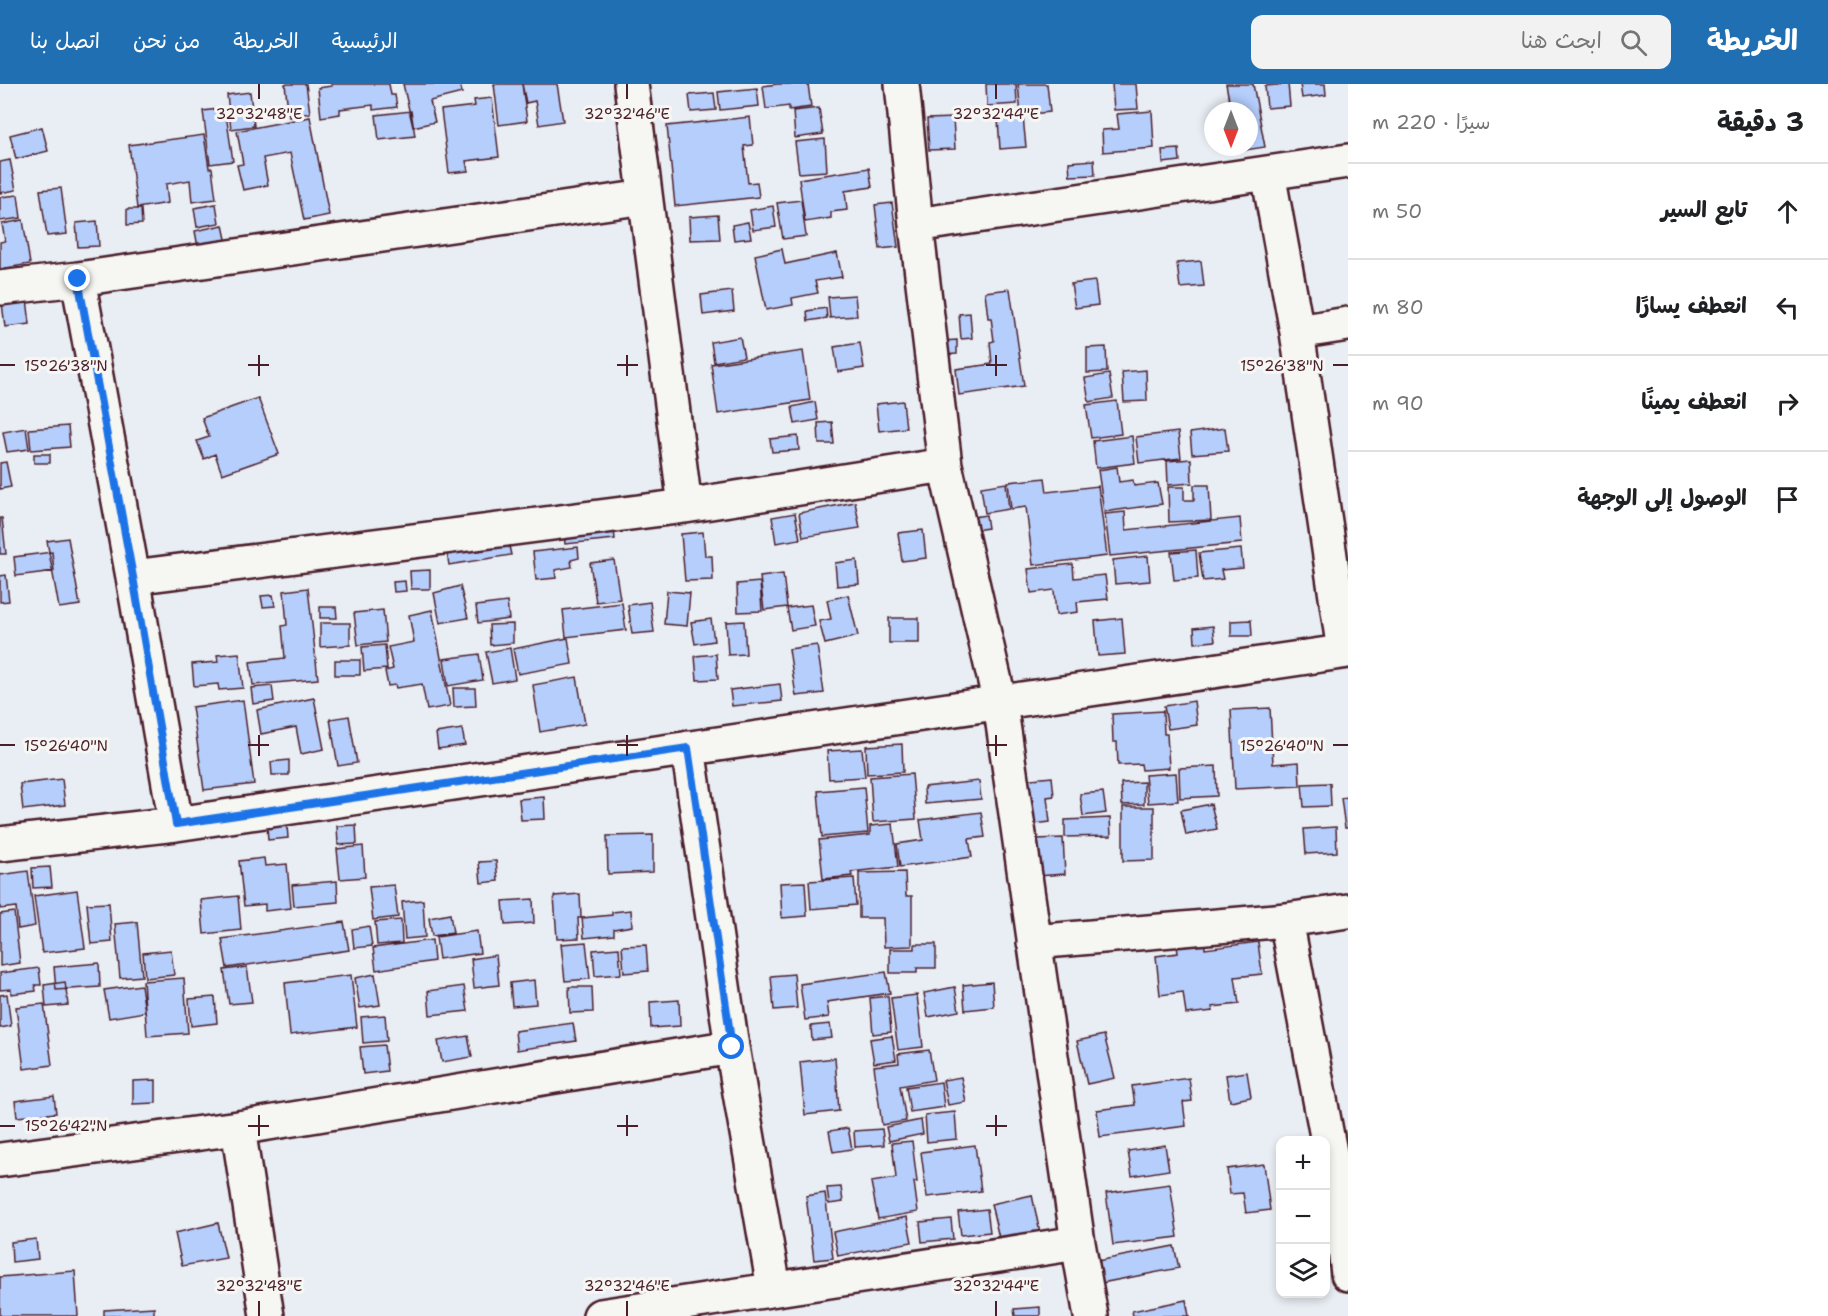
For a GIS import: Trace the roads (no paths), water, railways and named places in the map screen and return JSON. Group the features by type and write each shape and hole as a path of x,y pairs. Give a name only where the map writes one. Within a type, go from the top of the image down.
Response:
{"street":[{"path":"631,84 685,506"},
{"path":"902,84 915,225 945,465 1000,704 1078,1243 1091,1316"},
{"path":"915,225 1348,160"},
{"path":"0,844 176,824 1000,704 1346,651 1297,332 1268,173"},
{"path":"0,288 78,279 645,197"},
{"path":"78,279 176,824"},
{"path":"1297,332 1348,324"},
{"path":"133,577 685,506 945,465"},
{"path":"688,748 732,1047 774,1288"},
{"path":"1034,942 1286,920 1348,911"},
{"path":"1286,920 1344,1204 1348,1274"},
{"path":"0,1160 238,1128 732,1047"},
{"path":"238,1128 267,1316"},
{"path":"600,1316 1078,1243"}]}
